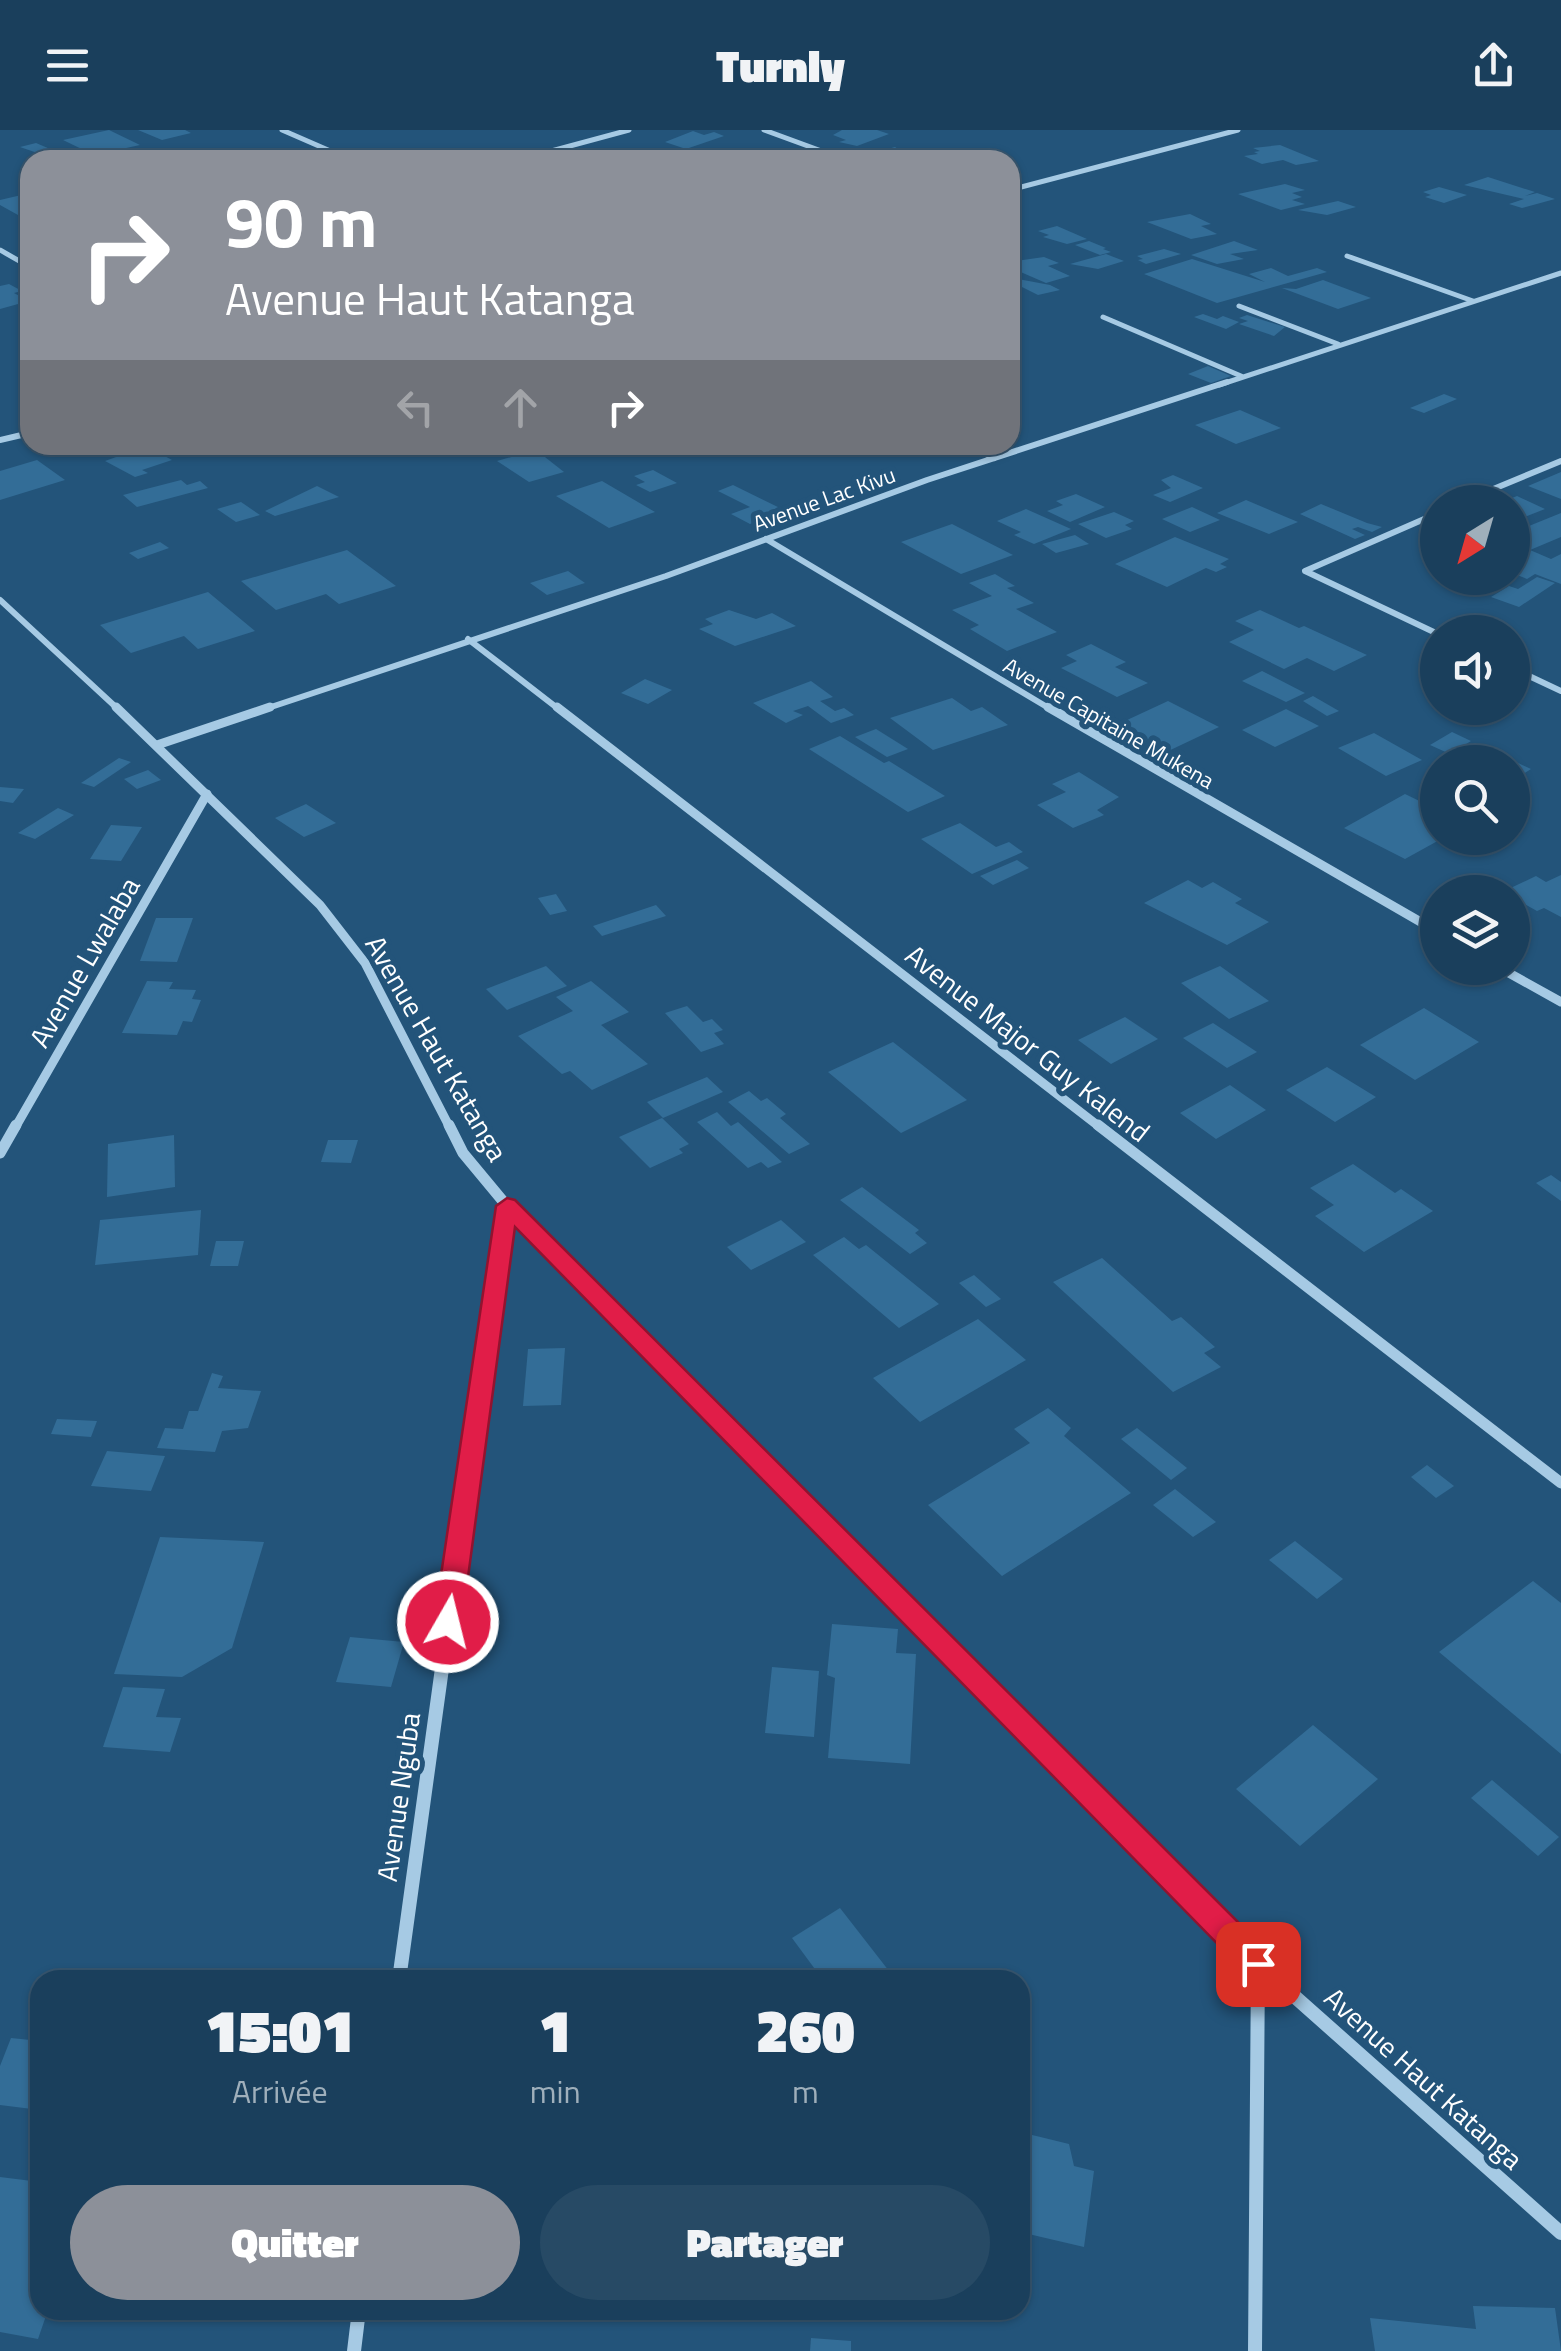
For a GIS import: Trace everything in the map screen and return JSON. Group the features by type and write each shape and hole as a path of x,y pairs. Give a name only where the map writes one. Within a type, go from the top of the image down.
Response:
{"street":[{"path":"282,130 328,150"},
{"path":"555,150 629,130"},
{"path":"764,130 819,150"},
{"path":"1020,187 1238,130"},
{"path":"1347,256 1474,301"},
{"name":"Avenue Lac Kivu","path":"1020,450 1561,273"},
{"path":"1239,306 1339,345"},
{"path":"1103,317 1242,377"},
{"path":"988,455 994,458"},
{"name":"Avenue Lac Kivu","path":"157,745 1003,455"},
{"path":"1503,485 1561,461"},
{"path":"1420,520 1306,568 1308,575 1420,626"},
{"name":"Avenue Capitaine Mukena","path":"766,539 1129,756 1420,922"},
{"name":"Avenue Haut Katanga","path":"3,607 157,745 320,905 365,963 463,1153 507,1206 1258,1964 1561,2233"},
{"name":"Avenue Major Guy Kalend","path":"468,639 1561,1483"},
{"path":"1530,676 1561,691"},
{"name":"Avenue Lwalaba","path":"0,1153 207,794"},
{"path":"1530,985 1561,1002"},
{"name":"Avenue Nguba","path":"401,1970 507,1206"},
{"path":"1255,2351 1258,1964"},
{"path":"354,2351 358,2320"}],"building":[{"path":"109,130 140,145 84,150 63,140"},
{"path":"138,130 185,130 191,133 162,140"},
{"path":"842,130 889,134 857,146 839,142 846,140 833,135"},
{"path":"693,131 724,136 686,149 665,142"},
{"path":"36,143 53,150 29,150 20,147"},
{"path":"1280,145 1319,161 1262,164 1244,156 1258,154 1254,152 1260,151 1253,148"},
{"path":"1488,177 1535,192 1525,196 1537,193 1555,199 1522,208 1509,204 1524,199 1464,185"},
{"path":"1285,184 1305,190 1292,193 1302,197 1292,200 1305,204 1281,210 1238,194"},
{"path":"1439,187 1467,195 1444,203 1425,197 1431,195 1423,192"},
{"path":"20,195 20,214 0,205 0,200"},
{"path":"1338,201 1356,207 1327,215 1298,210"},
{"path":"1190,214 1211,224 1201,226 1217,234 1191,239 1147,222"},
{"path":"1057,226 1087,239 1067,244 1043,237 1049,235 1038,231"},
{"path":"1089,241 1111,252 1100,255 1075,245"},
{"path":"1234,241 1258,250 1230,254 1244,259 1217,264 1191,255"},
{"path":"1164,249 1181,254 1146,264 1138,260 1143,259 1137,256"},
{"path":"1106,254 1124,261 1098,269 1070,264"},
{"path":"1044,257 1059,263 1048,266 1070,276 1046,283 1020,272 1020,261"},
{"path":"1192,259 1265,282 1249,274 1271,268 1288,276 1317,268 1327,272 1217,303 1144,274"},
{"path":"1020,279 1060,290 1038,295 1020,286"},
{"path":"1323,280 1371,298 1338,309 1282,288 1296,289"},
{"path":"9,284 20,290 14,293 20,296 20,303 0,309 0,286"},
{"path":"1203,314 1239,322 1226,329 1194,317"},
{"path":"1247,315 1285,327 1274,336 1239,324 1248,321 1239,318"},
{"path":"1208,366 1231,376 1211,383 1188,374"},
{"path":"1444,394 1457,399 1424,413 1410,408"},
{"path":"1240,410 1281,428 1236,444 1195,425"},
{"path":"163,455 172,460 142,470 148,473 135,477 105,461 119,456"},
{"path":"518,455 542,455 564,472 529,482 497,461"},
{"path":"37,460 65,480 0,500 0,471"},
{"path":"653,470 677,483 650,492 636,485 645,482 634,476"},
{"path":"1561,472 1561,499 1530,487"},
{"path":"1173,475 1203,488 1170,502 1153,495 1171,488 1161,480"},
{"path":"181,480 187,485 200,481 208,488 137,507 123,495"},
{"path":"602,481 655,512 609,528 556,496"},
{"path":"733,485 784,510 750,524 731,514 750,507 718,491"},
{"path":"317,486 339,497 275,516 265,511"},
{"path":"1076,494 1105,507 1070,522 1047,511 1063,505 1056,501"},
{"path":"1246,500 1298,522 1269,534 1217,513"},
{"path":"241,502 260,515 236,522 217,509"},
{"path":"1530,502 1545,509 1530,515"},
{"path":"1321,504 1382,527 1372,532 1352,529 1365,535 1355,539 1300,514"},
{"path":"1192,507 1220,520 1190,532 1162,519"},
{"path":"1026,509 1071,529 1034,544 1014,535 1021,532 997,521"},
{"path":"1114,512 1134,521 1125,525 1132,529 1106,538 1078,524"},
{"path":"1561,513 1561,537 1530,550 1530,526"},
{"path":"952,524 1013,555 961,574 901,542"},
{"path":"1075,535 1089,544 1056,553 1042,544"},
{"path":"1175,537 1229,559 1220,564 1227,567 1216,572 1206,568 1167,587 1115,564"},
{"path":"160,542 169,548 138,559 129,553"},
{"path":"347,550 396,586 339,604 326,594 276,610 241,581"},
{"path":"1530,550 1551,559 1561,554 1561,584 1535,574 1530,577"},
{"path":"568,571 585,583 547,595 530,583"},
{"path":"995,574 1015,586 1007,588 1034,603 1016,609 1057,632 1007,651 970,629 979,625 952,610 992,596 969,583"},
{"path":"1537,577 1555,583 1519,607 1491,597 1530,595 1530,581"},
{"path":"208,592 255,631 198,649 184,636 131,653 100,625"},
{"path":"729,610 756,619 772,613 796,626 735,646 699,629 713,624 705,619"},
{"path":"1260,610 1367,655 1334,671 1307,658 1284,669 1229,642 1254,630 1235,621"},
{"path":"1091,644 1126,662 1115,667 1148,683 1117,697 1061,668 1077,661 1066,655"},
{"path":"1262,671 1305,693 1286,702 1242,681"},
{"path":"645,679 672,690 648,704 621,693"},
{"path":"811,681 833,697 820,701 835,711 844,708 854,715 831,723 808,706 793,711 803,715 786,723 753,703"},
{"path":"1313,696 1339,711 1327,716 1303,701"},
{"path":"952,698 971,711 982,707 1008,725 933,750 890,718"},
{"path":"1168,701 1219,727 1162,754 1112,727"},
{"path":"1286,709 1319,726 1275,747 1242,730"},
{"path":"876,729 908,749 887,757 855,737"},
{"path":"1452,732 1471,741 1465,745 1430,745"},
{"path":"1374,733 1420,761 1386,776 1338,748"},
{"path":"840,736 945,796 908,812 809,749"},
{"path":"119,758 131,762 94,787 81,783"},
{"path":"148,770 161,780 137,789 124,779"},
{"path":"1079,772 1119,797 1097,810 1104,815 1073,828 1037,805 1066,792 1052,784"},
{"path":"0,787 24,789 13,803 0,801"},
{"path":"1405,794 1420,801 1420,851 1405,859 1344,828"},
{"path":"306,804 336,823 304,837 275,818"},
{"path":"58,808 74,815 35,839 18,833"},
{"path":"960,823 996,847 1009,842 1023,852 972,874 921,839"},
{"path":"111,825 142,827 121,861 90,859"},
{"path":"1017,860 1029,868 993,885 980,876"},
{"path":"1561,875 1561,917 1544,908 1537,911 1530,907 1530,879 1536,876 1546,882"},
{"path":"1188,880 1202,888 1213,882 1242,899 1235,903 1269,922 1227,945 1144,903"},
{"path":"556,894 567,911 550,915 538,898"},
{"path":"656,905 666,916 602,936 593,926"},
{"path":"156,918 193,918 177,962 140,961"},
{"path":"546,966 567,986 507,1010 486,989"},
{"path":"1220,966 1269,1001 1229,1019 1181,983"},
{"path":"147,981 173,982 169,989 196,990 192,999 201,1000 192,1022 183,1021 177,1035 122,1033"},
{"path":"591,981 629,1012 601,1025 648,1064 592,1090 570,1071 562,1074 518,1036 573,1011 556,997"},
{"path":"687,1006 703,1022 712,1019 723,1030 714,1033 724,1044 701,1052 665,1013"},
{"path":"1424,1008 1479,1042 1415,1080 1360,1045"},
{"path":"1125,1017 1158,1039 1111,1064 1078,1040"},
{"path":"1213,1023 1257,1052 1227,1068 1183,1038"},
{"path":"893,1042 967,1100 901,1133 828,1072"},
{"path":"1327,1067 1376,1097 1335,1122 1286,1090"},
{"path":"707,1077 723,1092 663,1118 647,1102"},
{"path":"1230,1085 1266,1110 1216,1139 1180,1113"},
{"path":"749,1091 761,1101 767,1098 786,1114 780,1118 810,1144 789,1154 728,1102"},
{"path":"717,1112 731,1126 738,1122 782,1162 768,1168 761,1162 748,1168 697,1122"},
{"path":"662,1118 689,1144 679,1149 683,1153 650,1168 619,1137"},
{"path":"174,1135 175,1187 107,1197 108,1144"},
{"path":"328,1140 358,1140 351,1163 321,1162"},
{"path":"1353,1164 1395,1193 1401,1189 1433,1211 1364,1252 1315,1216 1334,1205 1310,1188"},
{"path":"1551,1175 1561,1182 1561,1201 1536,1183"},
{"path":"862,1187 919,1230 915,1233 927,1243 910,1254 840,1200"},
{"path":"201,1210 198,1255 95,1265 100,1220"},
{"path":"781,1220 806,1242 751,1270 727,1247"},
{"path":"844,1237 859,1249 866,1245 939,1304 899,1328 813,1255"},
{"path":"216,1241 244,1241 238,1266 210,1266"},
{"path":"1102,1258 1172,1321 1181,1317 1215,1347 1204,1353 1221,1367 1173,1392 1053,1282"},
{"path":"974,1275 1001,1299 986,1307 959,1283"},
{"path":"978,1319 1026,1360 920,1422 873,1378"},
{"path":"565,1348 561,1405 523,1406 528,1349"},
{"path":"212,1373 223,1376 218,1388 261,1391 248,1428 222,1431 215,1452 157,1448 165,1428 183,1429 189,1411 198,1411"},
{"path":"1048,1408 1071,1428 1064,1436 1131,1493 1002,1576 928,1505 1030,1443 1014,1429"},
{"path":"57,1419 97,1421 91,1437 51,1434"},
{"path":"1137,1428 1187,1468 1171,1480 1121,1439"},
{"path":"107,1451 165,1456 151,1491 91,1486"},
{"path":"1427,1465 1454,1486 1436,1498 1411,1477"},
{"path":"1175,1489 1216,1522 1193,1537 1153,1505"},
{"path":"160,1537 264,1542 232,1648 182,1677 114,1674"},
{"path":"1295,1541 1343,1579 1317,1599 1269,1560"},
{"path":"1533,1581 1561,1603 1561,1754 1439,1652"},
{"path":"832,1624 898,1629 896,1653 916,1654 910,1764 828,1758 835,1678 827,1675"},
{"path":"350,1637 404,1642 391,1687 336,1682"},
{"path":"772,1667 819,1671 814,1737 765,1733"},
{"path":"123,1687 165,1689 156,1717 181,1718 170,1752 103,1747"},
{"path":"1313,1725 1378,1779 1300,1846 1236,1789"},
{"path":"1492,1780 1559,1837 1538,1856 1471,1798"},
{"path":"840,1908 888,1970 816,1970 792,1938"},
{"path":"11,2038 30,2040 30,2109 0,2105 0,2066"},
{"path":"1030,2134 1069,2144 1074,2166 1094,2171 1084,2247 1030,2234"},
{"path":"0,2177 30,2181 30,2320 45,2320 38,2339 0,2332"},
{"path":"1473,2306 1555,2308 1561,2351 1375,2351 1370,2318 1476,2329"},
{"path":"811,2338 851,2341 851,2351 810,2351"}],"route":[{"path":"448,1622 507,1206 1258,1964"}]}
